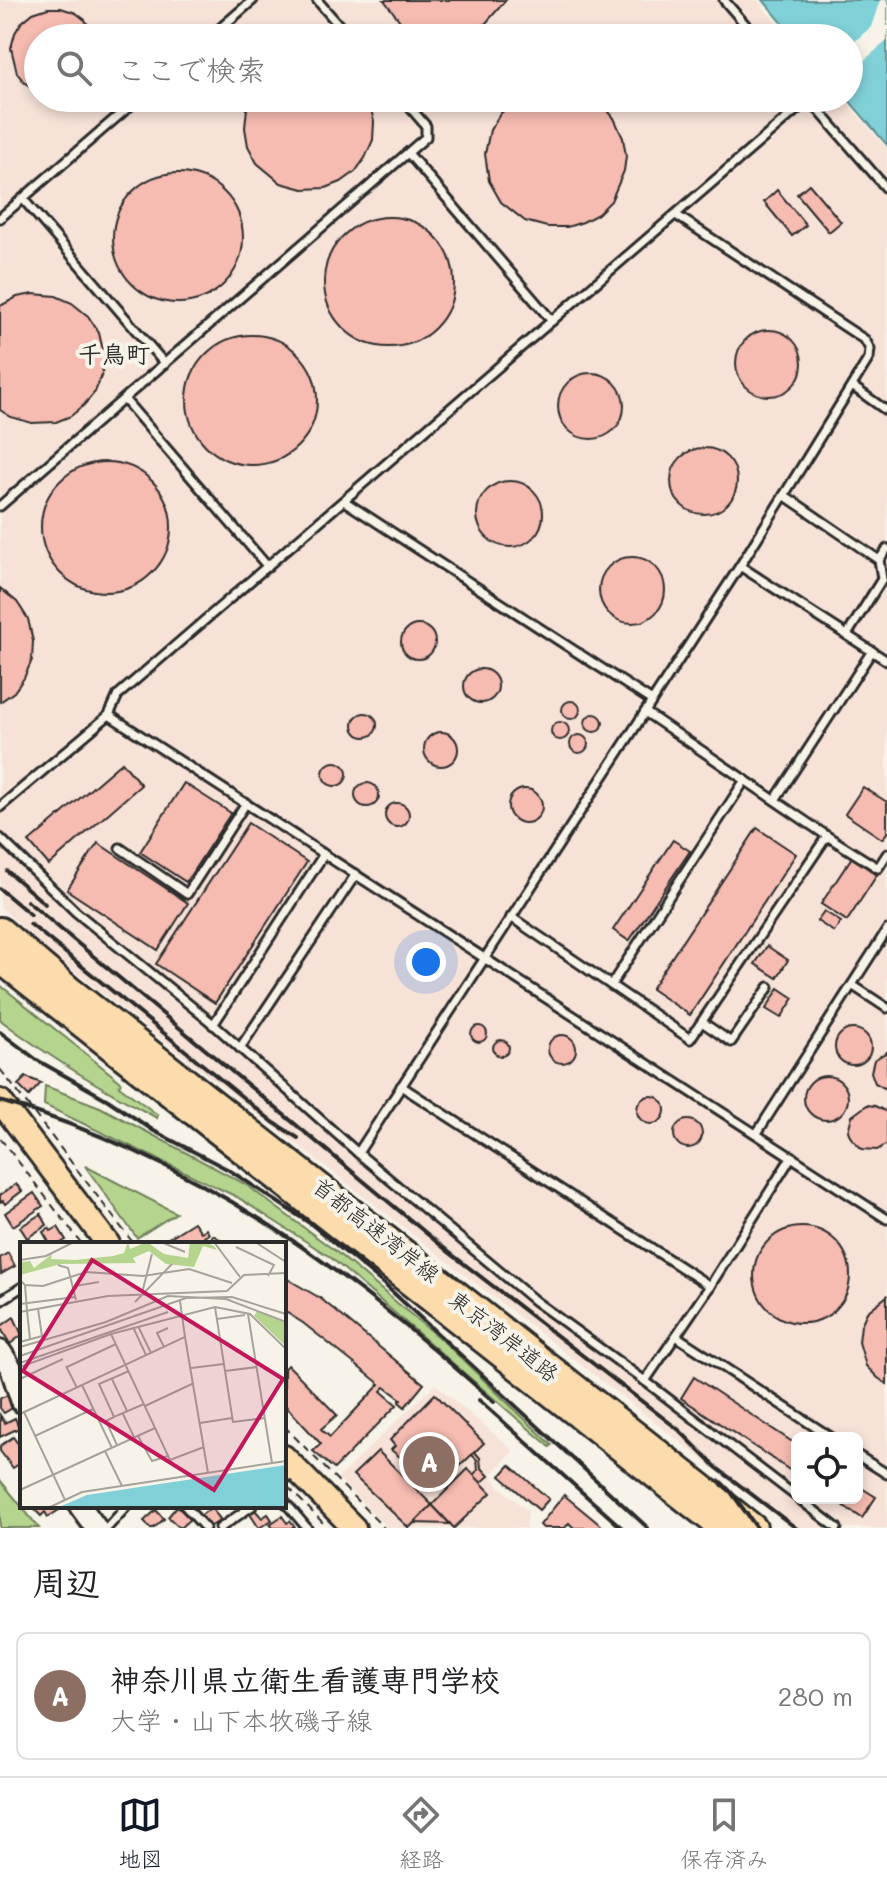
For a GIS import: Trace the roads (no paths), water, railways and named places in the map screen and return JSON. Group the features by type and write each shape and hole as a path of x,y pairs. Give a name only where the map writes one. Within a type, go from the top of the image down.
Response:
{"highway":[{"name":"東京湾岸道路","path":"0,933 69,993 746,1528"},
{"name":"首都高速湾岸線","path":"0,933 753,1528"},
{"name":"東京湾岸道路","path":"0,962 723,1528"},
{"name":"首都高速湾岸線","path":"0,962 716,1528"}],"main road":[{"path":"0,1101 11,1123 96,1242"},
{"path":"287,1472 354,1528"}],"street":[{"path":"11,1361 20,1395"},
{"path":"81,1508 96,1528"}],"lane":[{"path":"225,24 253,0"},
{"path":"317,0 338,24"},
{"path":"724,0 745,24"},
{"path":"0,218 123,112"},
{"path":"0,506 426,137 426,126 414,112"},
{"path":"0,807 109,715 118,695 794,112"},
{"path":"820,112 887,189"},
{"path":"408,153 552,321"},
{"path":"23,199 165,364"},
{"path":"358,1153 740,566 869,358 870,349 865,340 676,215"},
{"path":"852,386 887,411"},
{"path":"124,399 268,567"},
{"path":"784,495 879,560"},
{"path":"344,501 652,701"},
{"path":"847,635 882,579 879,560 887,549"},
{"path":"740,566 887,661"},
{"path":"775,800 872,651"},
{"path":"645,712 878,868 887,854"},
{"path":"109,715 887,1219"},
{"path":"611,985 745,780"},
{"path":"120,848 187,894 246,803"},
{"path":"511,917 690,1039 827,836"},
{"path":"0,838 76,912 535,1301 791,1493"},
{"path":"213,1025 324,854"},
{"path":"240,1048 356,874"},
{"path":"757,1133 887,930"},
{"path":"852,985 887,1008"},
{"path":"702,1022 731,1042 769,987"},
{"path":"401,1086 710,1286"},
{"path":"645,1381 710,1286 792,1156"},
{"path":"0,1301 20,1288"},
{"path":"676,1336 823,1432"},
{"path":"863,1459 887,1474"},
{"path":"286,1503 307,1528"},
{"path":"805,1504 837,1528"},
{"path":"107,1528 125,1508"},
{"path":"187,1508 205,1528"},
{"path":"220,1528 249,1508"}],"water":[{"path":"763,0 887,0 887,145 859,112 863,112 863,24 783,24"}],"railway":[{"path":"7,871 45,904"},
{"path":"0,889 31,915"},
{"path":"27,901 450,1253 679,1430 717,1468 796,1528"},
{"path":"30,924 273,1122 298,1138"},
{"path":"0,1032 37,1060 108,1100 154,1131 229,1170 311,1224 386,1286 648,1528"},
{"path":"0,1101 72,1125 140,1153 265,1222 381,1306 494,1402"},
{"path":"479,1400 622,1528"},
{"path":"720,1481 757,1528"}],"place":[{"name":"神奈川県立衛生看護専門学校","path":"429,1462"}],"district":[{"name":"千鳥町","path":"114,355"}]}
